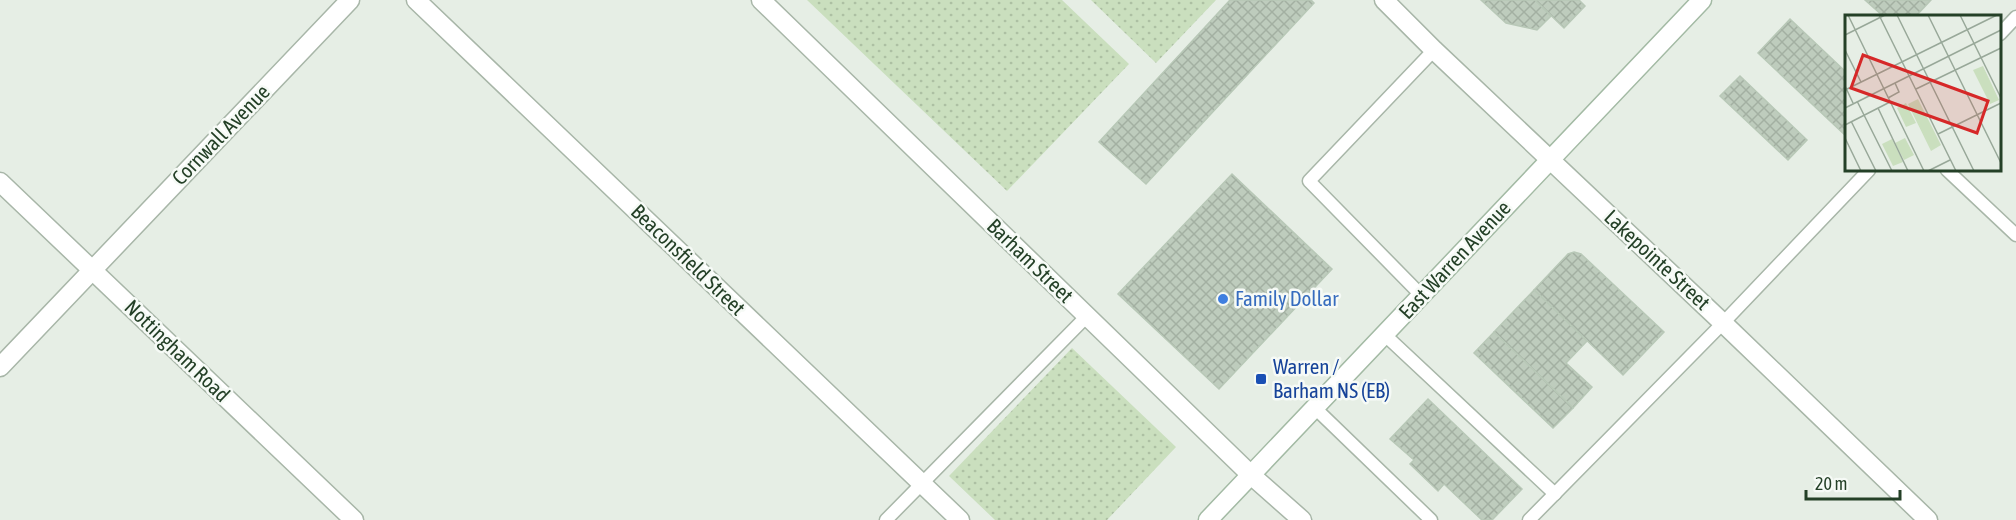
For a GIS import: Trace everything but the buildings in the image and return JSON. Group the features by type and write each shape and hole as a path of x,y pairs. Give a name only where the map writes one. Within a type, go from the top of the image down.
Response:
{"street":[{"name":"Cornwall Avenue","path":"0,367 350,0"},
{"name":"Beaconsfield Street","path":"416,0 960,520"},
{"name":"Barham Street","path":"761,0 1251,476 1302,520"},
{"name":"Lakepointe Street","path":"1385,0 1434,50 1723,322 1928,520"},
{"name":"East Warren Avenue","path":"1208,520 1702,0"},
{"name":"Nottingham Road","path":"0,182 354,520"}],"lane":[{"path":"2001,33 2016,17"},
{"path":"1421,295 1309,181 1434,50"},
{"path":"1529,520 1868,171"},
{"path":"1948,171 2016,235"},
{"path":"886,520 1087,316"},
{"path":"1385,335 1555,494"},
{"path":"1315,408 1431,520"}],"green space":[{"path":"807,0 1062,0 1129,64 1007,191"},
{"path":"1091,0 1216,0 1156,63"},
{"path":"1072,348 1176,447 1107,520 995,520 949,476"}],"place":[{"name":"Family Dollar","path":"1223,299"},
{"name":"Warren / Barham NS (EB)","path":"1261,379"}]}
